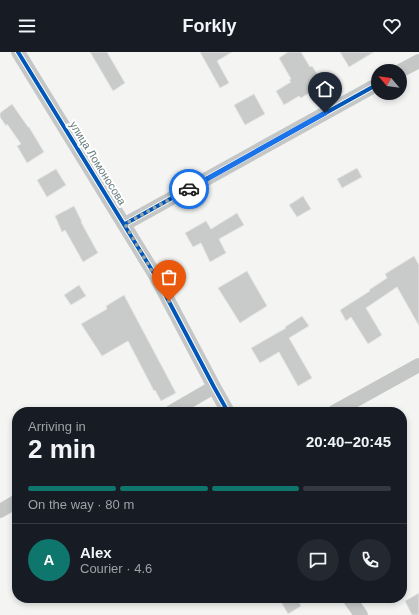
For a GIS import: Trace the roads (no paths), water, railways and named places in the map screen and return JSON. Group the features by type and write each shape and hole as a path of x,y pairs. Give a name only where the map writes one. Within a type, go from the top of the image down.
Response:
{"street":[{"name":"улица Ломоносова","path":"18,52 155,275 225,407"},
{"path":"407,67 419,61"},
{"path":"125,224 371,88"},
{"path":"343,407 419,365"},
{"path":"180,407 214,388"},
{"path":"0,511 12,504"},
{"path":"352,603 360,615"}]}
